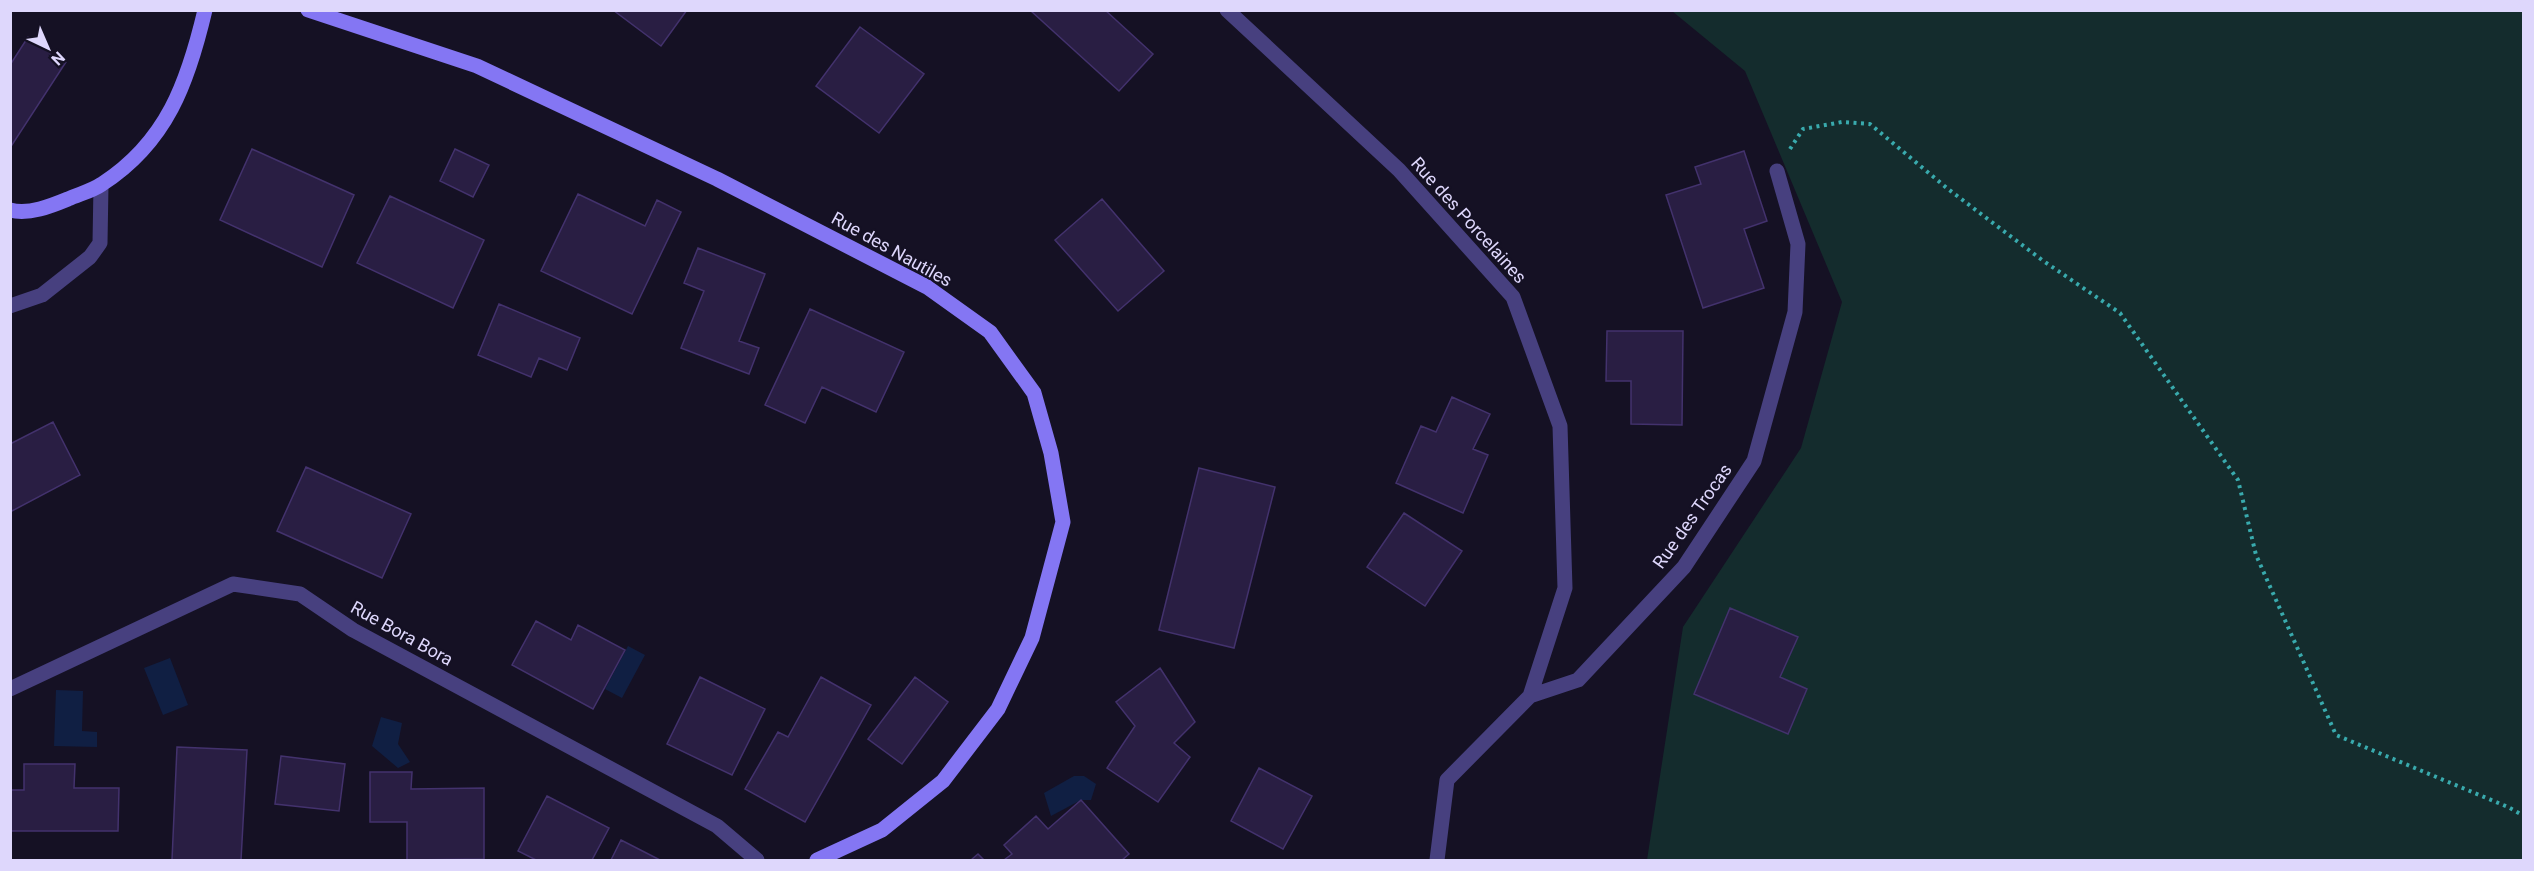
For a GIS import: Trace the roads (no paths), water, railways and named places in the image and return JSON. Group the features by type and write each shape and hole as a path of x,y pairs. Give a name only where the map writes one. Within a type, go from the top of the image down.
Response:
{"street":[{"path":"10,210 21,213 57,204 101,185 141,154 173,110 195,51 206,10"},
{"name":"Rue des Nautiles","path":"308,10 477,66 717,179 927,287 990,332 1034,393 1051,453 1063,522 1032,638 998,709 944,782 882,830 817,861"},
{"name":"Rue des Porcelaines","path":"1227,10 1399,170 1513,297 1560,426 1565,588 1530,696"},
{"name":"Rue des Trocas","path":"1437,861 1447,780 1530,696 1578,680 1684,567 1754,462 1795,312 1798,244 1777,171"},
{"path":"10,306 42,295 90,257 100,243 101,185"},
{"name":"Rue Bora Bora","path":"10,688 233,584 300,594 353,630 717,826 757,861"}],"water":[{"path":"628,646 645,655 622,698 605,689"},
{"path":"170,658 188,705 163,715 144,668"},
{"path":"56,690 83,691 82,731 97,732 97,747 54,746"},
{"path":"381,717 402,723 398,744 410,762 398,768 372,746"},
{"path":"1074,776 1084,776 1096,784 1091,800 1081,800 1051,816 1044,793"}]}
